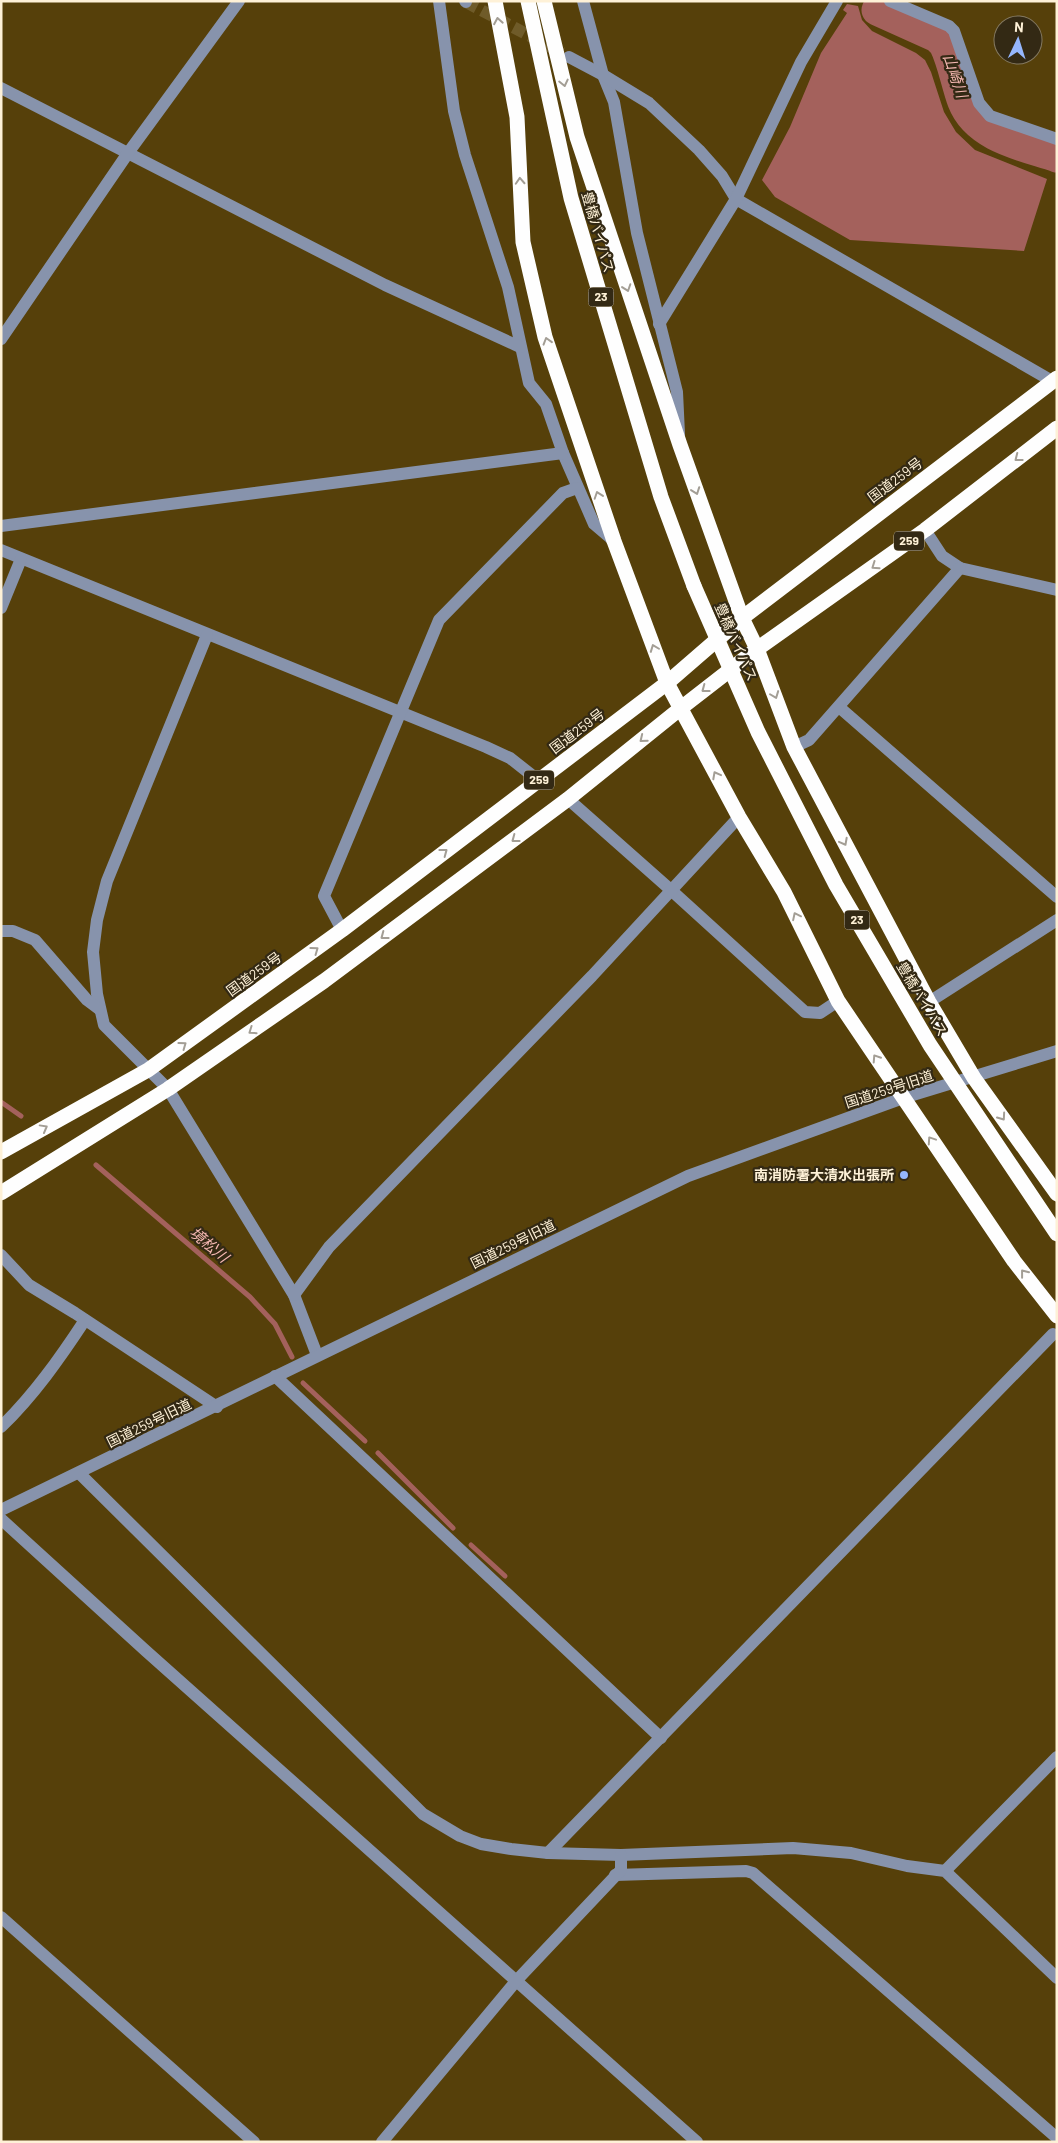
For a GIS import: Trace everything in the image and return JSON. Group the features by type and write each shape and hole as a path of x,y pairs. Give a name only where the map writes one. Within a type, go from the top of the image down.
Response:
{"highway":[{"path":"495,1 516,117 523,242 545,337 614,541 667,683 739,817 784,892 838,1001 1014,1261 1055,1314"},
{"name":"豊橋バイパス","path":"528,1 571,198 661,496 694,586 758,732 836,885 930,1045 1057,1234"},
{"name":"23","path":"544,1 576,137 680,445 742,618 757,650 794,747 929,1002 974,1078 1057,1194"},
{"name":"国道259号","path":"1,1152 148,1070 342,930 667,683 742,618 1054,379"},
{"name":"259","path":"1,1193 168,1089 324,981 568,799 681,708 757,650 925,530 1057,428"}],"street":[{"path":"1,339 128,153 238,1"},
{"path":"439,1 454,111 465,155 508,287 529,383 546,404 563,453 594,524 614,541"},
{"path":"583,1 603,75 614,102 637,233 677,392 680,445"},
{"path":"659,324 736,198 800,62 838,1"},
{"path":"890,1 949,26 954,30 979,104 990,116 1057,139"},
{"path":"569,57 649,103 722,176 736,198 1054,379"},
{"path":"1,88 385,285 520,347"},
{"path":"1,526 563,453"},
{"path":"342,930 324,896 439,620 563,494 578,488"},
{"path":"925,530 942,556 960,568 1057,590"},
{"path":"1,550 510,758 538,780"},
{"path":"1,608 20,559"},
{"path":"794,747 809,740 960,568"},
{"path":"207,635 107,881 97,920 93,952 99,1009 104,1025 168,1089 294,1295 317,1355"},
{"path":"839,707 1057,897"},
{"path":"568,799 805,1012 820,1013 838,1001"},
{"path":"294,1295 329,1247 592,976 739,817"},
{"path":"929,1002 1057,920"},
{"path":"1,930 35,940 87,1000 99,1009"},
{"name":"国道259号旧道","path":"1,1510 217,1407 317,1355 688,1176 903,1098 974,1078 1057,1051"},
{"path":"1,1255 29,1285 217,1407"},
{"path":"548,1854 1055,1336 1055,1314"},
{"path":"1,1427 27,1400 60,1358 85,1320"},
{"path":"275,1376 661,1738"},
{"path":"79,1473 423,1814 442,1827 481,1844 548,1854 621,1854 793,1848 852,1853 907,1866 945,1871 1057,1978"},
{"path":"1,1519 153,1658 517,1980 696,2142"},
{"path":"945,1871 1057,1757"},
{"path":"382,2142 517,1980 621,1870 621,1854"},
{"path":"615,1876 746,1871 754,1873 1057,2138"},
{"path":"1,1917 254,2142"}],"shaded area":[{"path":"847,4 858,6 862,20 872,31 916,53 925,60 931,72 944,112 956,132 975,150 1047,179 1024,251 850,240 775,197 762,180 790,127 821,53 847,13 843,10"}],"waterway":[{"name":"山崎川","path":"877,10 937,37 944,44 963,102 979,124 1003,139 1057,157"},
{"name":"境松川","path":"1,1102 21,1116"},
{"name":"境松川","path":"96,1165 250,1297 275,1324 292,1357"},
{"name":"境松川","path":"303,1383 365,1441"},
{"name":"境松川","path":"378,1453 453,1528"},
{"name":"境松川","path":"471,1545 505,1576"}],"tunnel":[{"path":"466,2 562,53"}],"place":[{"name":"南消防署大清水出張所","path":"904,1175"}]}
